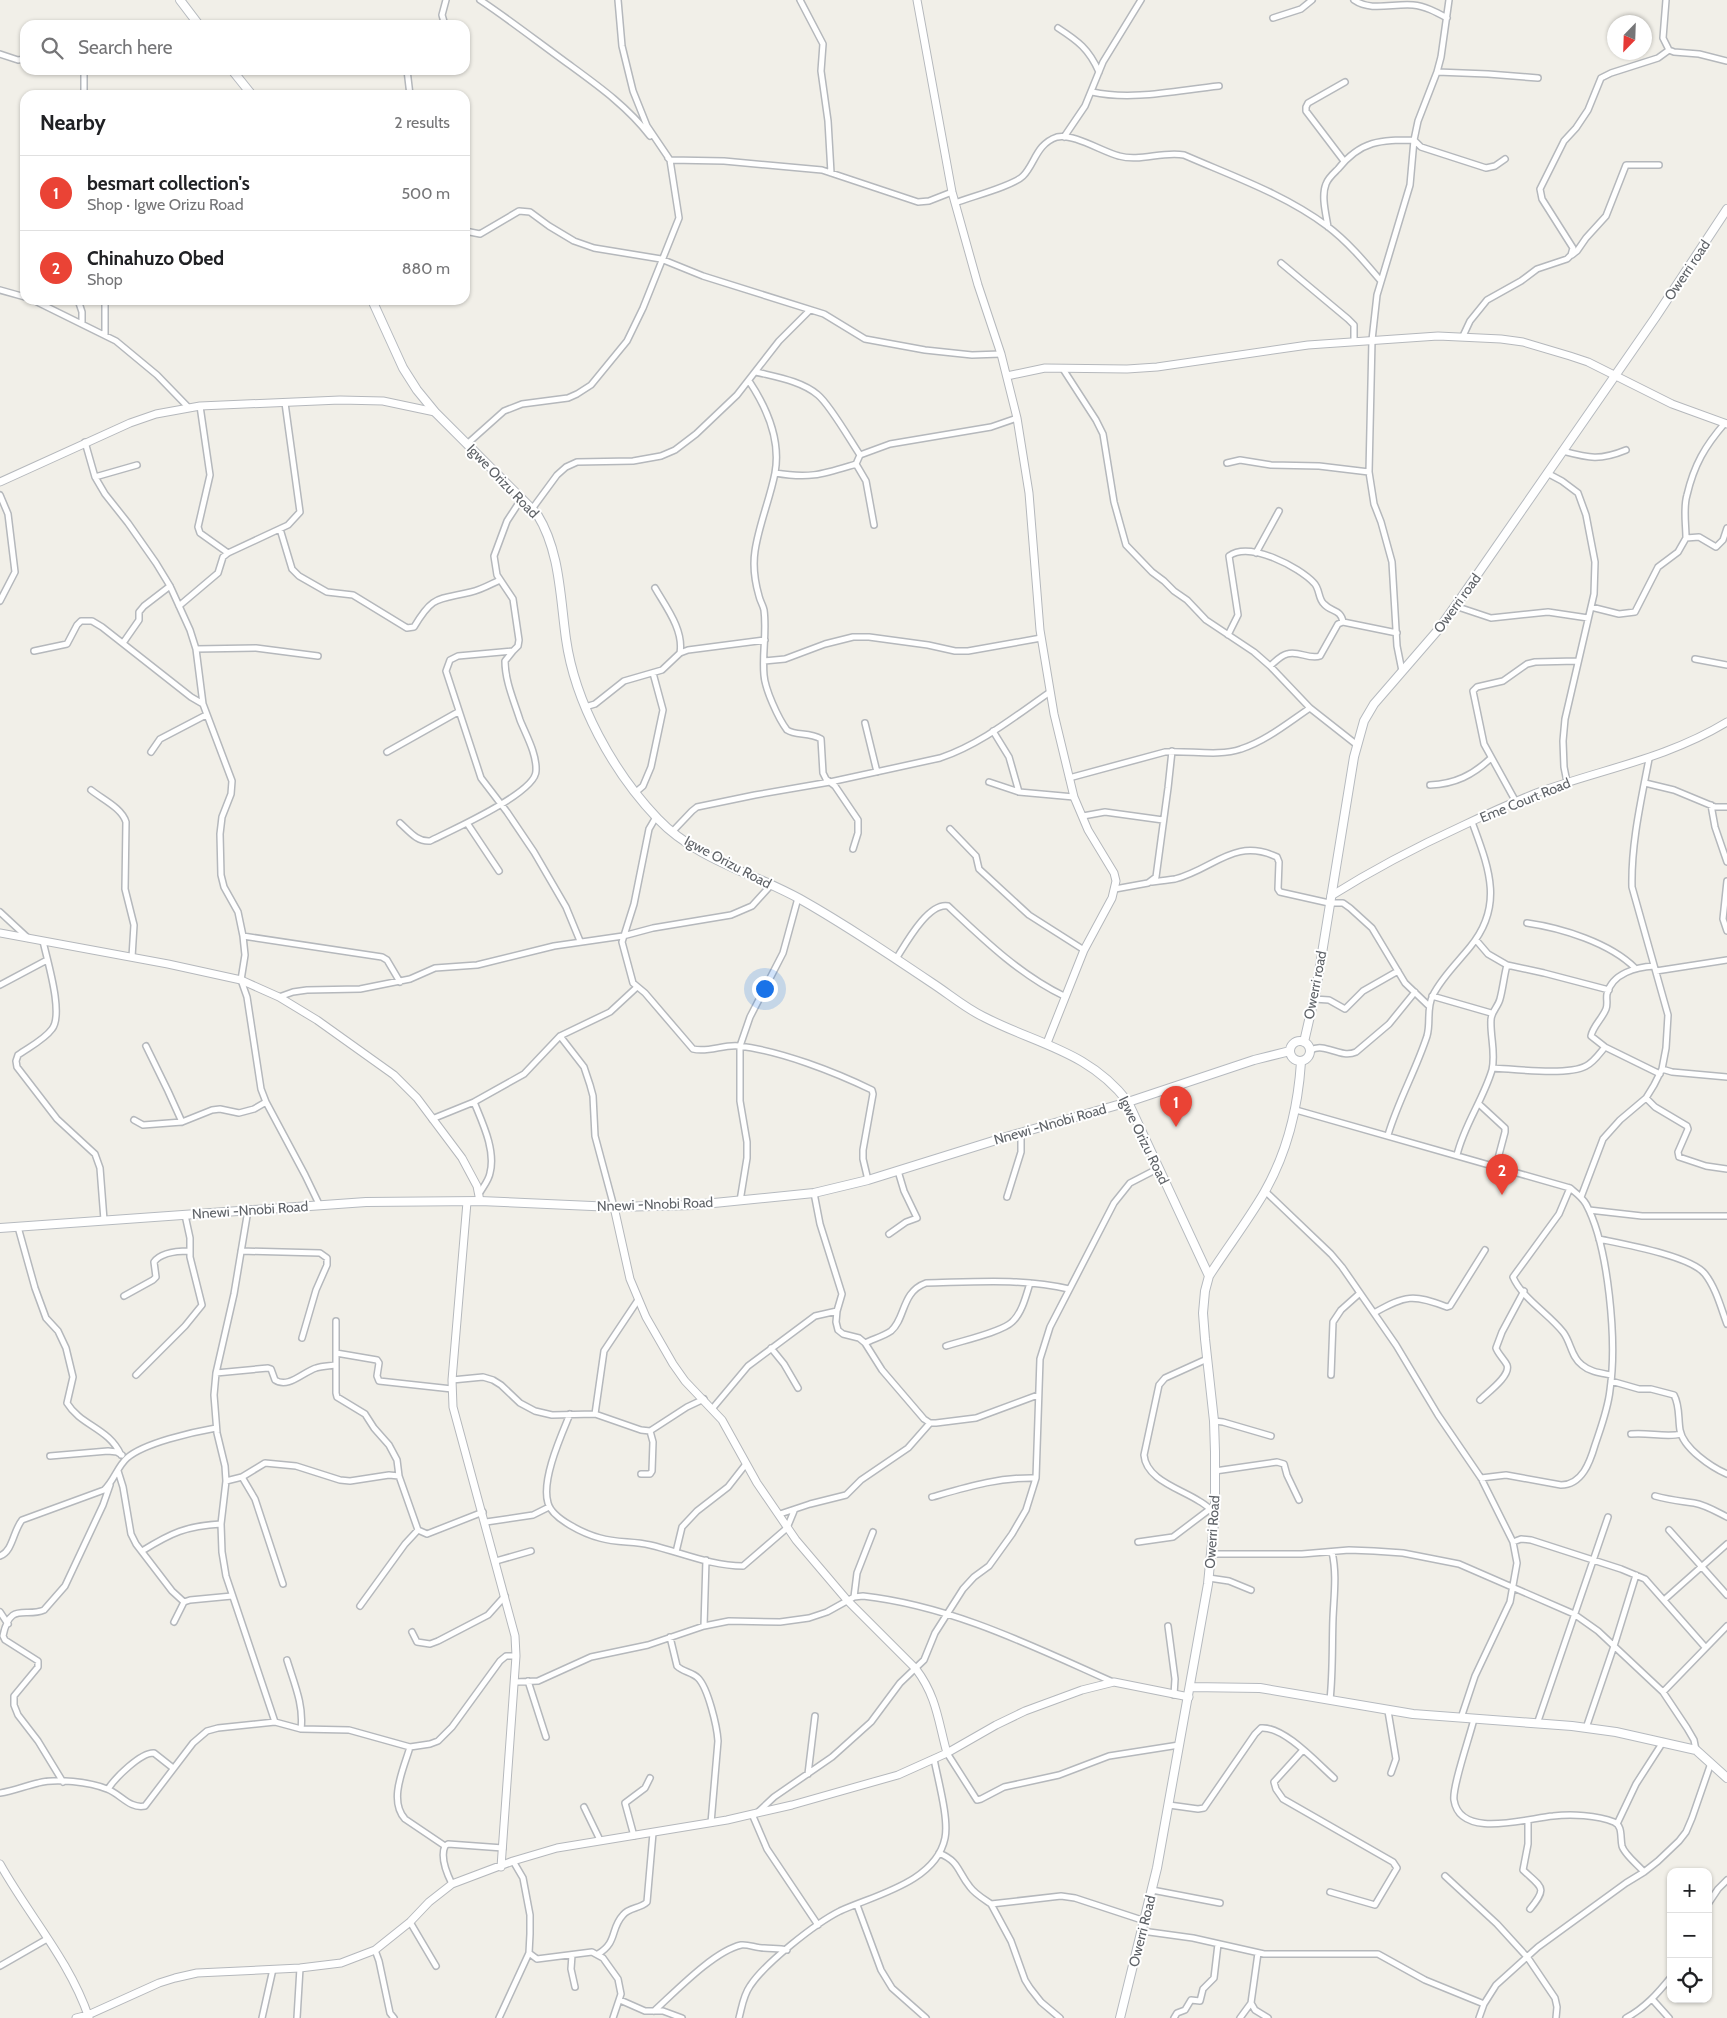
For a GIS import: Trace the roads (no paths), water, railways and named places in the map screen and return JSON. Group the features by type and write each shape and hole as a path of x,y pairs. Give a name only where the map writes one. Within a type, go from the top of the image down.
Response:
{"main road":[{"path":"180,0 195,20"},
{"path":"236,75 248,90"},
{"name":"Owerri road","path":"1304,1042 1314,999 1357,745 1360,731 1368,712 1438,630 1725,218 1727,209"},
{"name":"Igwe Orizu Road","path":"374,305 402,368 417,390 435,412 522,498 548,531 554,551 566,641 574,675 585,707 606,749 656,817 672,832 709,856 798,898 896,959 967,1008 985,1018 1074,1056 1099,1073 1117,1088 1128,1102 1209,1276"},
{"path":"1304,1042 1310,1050 1308,1058 1301,1062 1294,1060 1290,1051 1294,1043 1304,1042"},
{"name":"Nnewi -Nnobi Road","path":"0,1228 319,1204 466,1202 480,1197 614,1207 740,1201 814,1193 868,1180 1021,1132 1128,1102 1254,1060 1290,1051"},
{"name":"Owerri Road","path":"1120,2018 1152,1890 1206,1604 1211,1554 1215,1471 1214,1421 1207,1359 1204,1301 1209,1276 1265,1192 1280,1159 1296,1110 1301,1062"},
{"path":"1190,1687 1260,1688 1388,1711 1586,1728 1696,1750 1727,1778"}],"street":[{"path":"444,20 442,9 446,0"},
{"path":"480,0 513,22 620,103 640,122 670,160"},
{"path":"467,444 504,411 522,404 568,398 591,385 627,341 643,308 679,218 670,160 647,126 633,92 622,46 618,0"},
{"path":"800,0 822,44 821,80 828,122 831,173"},
{"path":"917,0 952,192 978,285 1001,354 1017,418 1029,493 1041,638 1050,692 1069,778 1074,797 1088,830 1114,873 1116,881 1106,909 1084,950 1064,996 1047,1043"},
{"path":"1064,137 1085,106 1099,72 1141,0"},
{"path":"1273,18 1301,9 1312,0"},
{"path":"1354,0 1365,6 1412,5 1426,7 1447,18"},
{"path":"1402,671 1396,633 1392,562 1374,504 1369,472 1374,310 1380,280 1410,185 1414,140 1418,122 1438,72 1449,0"},
{"path":"1666,0 1663,38 1670,50 1699,54 1727,61"},
{"path":"1058,28 1084,46 1099,72"},
{"path":"1571,255 1573,248 1542,199 1540,189 1564,141 1576,128 1588,110 1601,78 1658,58 1670,50"},
{"path":"0,54 20,60"},
{"path":"1438,72 1538,78"},
{"path":"84,75 84,90"},
{"path":"408,75 409,90"},
{"path":"1344,161 1310,117 1306,107 1308,103 1345,82"},
{"path":"1092,92 1117,95 1144,94 1219,86"},
{"path":"955,202 1022,177 1037,152 1058,137 1070,137 1126,158 1163,154 1184,155 1296,206 1328,226 1360,257 1380,280"},
{"path":"1328,226 1324,193 1326,183 1344,161 1360,149 1374,142 1414,140 1421,147 1486,168 1495,166 1505,159"},
{"path":"670,160 724,161 822,170 918,202 929,201 952,192"},
{"path":"1464,336 1470,321 1487,300 1521,281 1537,269 1567,258 1577,251 1606,216 1626,165 1659,164"},
{"path":"470,232 480,234 519,211 524,210 574,241 594,248 661,259 704,276 824,314 865,339 925,350 972,355 1001,354"},
{"path":"1282,264 1348,319 1354,326 1354,341"},
{"path":"0,290 20,296"},
{"path":"44,305 104,335 134,355 157,375 189,408"},
{"path":"80,305 82,323"},
{"path":"104,335 106,305"},
{"path":"532,509 566,466 577,462 633,461 661,456 675,450 696,434 737,395 789,330 810,310"},
{"path":"1007,376 1045,368 1156,367 1280,348 1354,341 1464,336 1501,339 1547,348 1588,362 1672,404 1726,424 1708,443 1701,455 1686,496 1686,538 1678,552 1658,567 1636,612 1618,614 1591,607"},
{"path":"1063,368 1103,434 1114,502 1126,545 1152,572 1187,600 1206,620 1254,652 1310,708 1357,745"},
{"path":"756,372 790,381 806,387 819,395 860,455"},
{"path":"748,381 761,402 773,430 776,447 775,473 754,553 758,593 764,609 764,676 783,725 791,732 808,733 821,739 822,773 834,786 858,820 858,833 853,849"},
{"path":"0,482 24,473 85,442 156,414 200,406 340,400 383,401 435,412"},
{"path":"179,606 218,573 223,557 228,553 288,525 300,512 285,403"},
{"path":"200,406 210,475 198,527 200,533 228,553"},
{"path":"856,464 860,455 890,444 991,427 1017,418"},
{"path":"85,442 95,477 170,586 190,630 196,649 202,704 232,781 231,794 222,817 220,834 221,875 224,887 238,912 244,936 245,955 242,980 247,997 262,1089 266,1102 319,1204"},
{"path":"1562,450 1597,458 1609,457 1626,450"},
{"path":"1227,463 1240,460 1271,465 1340,467 1369,472"},
{"path":"775,473 798,477 813,476 856,464"},
{"path":"856,464 866,481 874,525"},
{"path":"95,477 137,465"},
{"path":"1547,473 1575,489 1581,500 1595,562 1594,594 1565,719 1563,741 1564,767 1567,782"},
{"path":"0,495 8,514 15,572 0,601"},
{"path":"400,823 423,842 430,841 468,823 522,792 530,784 536,770 534,758 509,690 505,661 518,646 516,612 513,599 500,580 495,567 494,556 507,521 522,498"},
{"path":"1256,553 1278,511"},
{"path":"280,529 292,569 299,576 327,592 352,595 411,629 414,627 422,611 436,599 472,592 500,580"},
{"path":"1686,538 1699,537 1716,547 1727,532"},
{"path":"1228,636 1238,616 1229,556 1233,553 1256,553 1282,560 1314,582 1323,604 1339,612 1343,622"},
{"path":"123,643 139,620 140,612 144,606 170,586"},
{"path":"655,588 680,636 682,644 680,653"},
{"path":"1455,606 1491,618 1548,612 1588,618"},
{"path":"34,651 67,644 77,625 85,620 97,624 202,704"},
{"path":"1270,666 1285,654 1298,654 1315,658 1320,656 1338,624 1343,622 1396,633"},
{"path":"764,661 785,659 825,644 853,637 888,640 955,651 968,651 1041,638"},
{"path":"585,707 595,704 624,681 662,670 680,653 714,646 765,640"},
{"path":"196,649 256,648 318,656"},
{"path":"513,651 458,656 450,660 446,671 481,778 534,852 566,907 580,941"},
{"path":"1695,659 1727,665"},
{"path":"1516,802 1491,758 1480,732 1473,691 1477,687 1503,681 1527,664 1535,662 1577,661"},
{"path":"636,792 643,786 651,766 663,710 654,673"},
{"path":"672,832 698,807 830,782 940,758 966,748 993,732 1050,692"},
{"path":"1069,778 1148,755 1172,751 1218,753 1240,750 1260,740 1310,708"},
{"path":"387,752 458,712"},
{"path":"151,752 160,740 206,715"},
{"name":"Eme Court Road","path":"1330,899 1391,860 1516,802 1567,782 1649,759 1697,740 1727,722"},
{"path":"865,723 877,772"},
{"path":"993,732 1009,757 1019,792"},
{"path":"1152,882 1156,877 1172,751"},
{"path":"1430,785 1446,784 1459,780 1474,772 1491,758"},
{"path":"1581,1197 1603,1139 1620,1120 1646,1098 1661,1071 1666,1048 1668,1015 1632,887 1631,866 1649,759"},
{"path":"988,782 1019,792 1074,797"},
{"path":"1645,783 1674,790 1711,805 1727,807"},
{"path":"91,790 125,816 125,889 134,925 132,957"},
{"path":"1711,805 1715,827 1727,862"},
{"path":"1083,816 1106,812 1163,820"},
{"path":"656,817 650,830 634,904 622,942 626,964 633,983 693,1049 740,1046 807,1064 872,1090 873,1094 863,1150 868,1180"},
{"path":"1388,1135 1428,1033 1429,1006 1432,996 1438,985 1476,940 1487,918 1491,902 1488,866 1472,822"},
{"path":"468,823 499,871"},
{"path":"950,829 976,856 979,869 1029,915 1084,950"},
{"path":"1115,888 1176,878 1234,852 1244,850 1253,850 1277,857 1279,862 1278,889 1280,892 1330,899 1343,903 1372,928 1398,971 1429,1006"},
{"path":"1727,881 1723,919 1727,930"},
{"path":"279,997 293,992 360,989 400,982 435,968 477,966 580,941 623,936 742,911 756,902 771,885"},
{"path":"740,1201 747,1142 740,1101 740,1046 750,1017 783,953 798,898"},
{"path":"896,959 924,917 938,906 948,906 999,952 1050,990 1064,996"},
{"path":"0,912 28,938"},
{"path":"1528,923 1574,933 1615,953 1635,968"},
{"path":"0,933 132,957 242,980 279,997 317,1020 384,1066 417,1098 471,1172 480,1197"},
{"path":"244,936 382,957 390,965 400,982"},
{"path":"1476,940 1488,954 1506,965 1608,990"},
{"path":"43,941 57,1018 55,1025 48,1034 18,1055 17,1067 48,1109 95,1154 100,1168 104,1220"},
{"path":"0,985 47,960"},
{"path":"1727,960 1655,969 1635,968 1614,982 1608,990 1607,1008 1591,1033 1592,1038 1605,1047 1661,1071 1727,1077"},
{"path":"1457,1155 1461,1140 1479,1104 1492,1068 1492,1013 1500,1000 1506,965"},
{"path":"1314,999 1329,1000 1345,1009 1363,991 1398,971"},
{"path":"432,1119 474,1102 524,1074 560,1036 610,1012 636,987"},
{"path":"1310,1050 1318,1047 1343,1054 1356,1052 1388,1024 1415,992"},
{"path":"1432,996 1492,1013"},
{"path":"560,1036 584,1067 594,1096 596,1136 630,1279 638,1300 673,1364 685,1381 722,1420 746,1464 769,1502 780,1514 787,1528 816,1566 851,1599 916,1669 931,1692 947,1753 977,1800 1004,1787 1059,1775 1109,1756 1179,1745"},
{"path":"146,1046 182,1122"},
{"path":"1492,1068 1564,1071 1578,1069 1587,1066 1605,1047"},
{"path":"1646,1098 1655,1107 1687,1126 1688,1130 1678,1152 1679,1157 1706,1166 1727,1169"},
{"path":"134,1120 143,1125 182,1122 212,1110 220,1109 240,1113 254,1109 266,1102"},
{"path":"474,1102 488,1135 491,1160 491,1173 480,1197"},
{"path":"1479,1104 1505,1128 1506,1132 1496,1166"},
{"path":"1296,1110 1570,1188 1581,1197 1589,1210 1599,1239 1609,1285 1611,1378 1607,1406 1592,1456 1581,1476 1570,1485 1506,1475 1481,1478"},
{"path":"1007,1197 1021,1152 1021,1132"},
{"path":"754,1814 774,1797 832,1757 871,1722 900,1683 924,1660 935,1633 963,1589 974,1577 989,1566 1012,1534 1026,1510 1036,1478 1040,1359 1050,1327 1114,1203 1130,1183 1158,1168"},
{"path":"889,1234 906,1222 918,1218 904,1191 898,1171"},
{"path":"1570,1188 1559,1214 1534,1251 1514,1273 1515,1280 1562,1331 1574,1358 1580,1364 1597,1373 1639,1389 1674,1395 1679,1409 1681,1434 1700,1458 1727,1474"},
{"path":"1265,1192 1331,1254 1360,1293 1396,1345 1438,1415 1481,1478 1513,1542 1517,1563 1514,1587 1502,1621 1475,1676 1461,1718"},
{"path":"814,1193 820,1224 842,1294 836,1322 838,1330 843,1334 859,1338 865,1343 882,1370 930,1423"},
{"path":"466,1202 452,1380 454,1407 516,1636 515,1682 501,1867"},
{"path":"248,1210 234,1294 216,1373 214,1395 216,1428 225,1466 226,1481 221,1524 222,1552 232,1596 275,1722"},
{"path":"1589,1210 1642,1216 1727,1216"},
{"path":"136,1375 186,1326 202,1305 189,1251 190,1238 185,1215"},
{"path":"18,1227 35,1288 46,1318 58,1331 66,1348 73,1377 67,1403 82,1419 110,1437 121,1455 126,1459"},
{"path":"1599,1239 1648,1250 1694,1266 1704,1273 1710,1282 1727,1324"},
{"path":"1374,1313 1409,1297 1429,1300 1447,1307 1450,1306 1485,1250"},
{"path":"124,1296 156,1277 154,1262 159,1256 189,1251"},
{"path":"241,1251 320,1254 326,1258 327,1264 308,1314 302,1338"},
{"path":"865,1343 891,1330 910,1295 920,1285 926,1283 1003,1281 1069,1289"},
{"path":"946,1346 1004,1328 1012,1322 1019,1313 1030,1283"},
{"path":"1480,1400 1502,1380 1507,1372 1507,1366 1496,1348 1502,1332 1524,1291"},
{"path":"1331,1375 1333,1322 1341,1310 1360,1293"},
{"path":"595,1414 604,1352 638,1300"},
{"path":"712,1409 748,1366 771,1348 815,1316 838,1311"},
{"path":"336,1321 337,1397 365,1414 389,1445 397,1460 399,1476 418,1530 427,1534 483,1512"},
{"path":"771,1348 784,1364 798,1388"},
{"path":"336,1353 377,1360 379,1363 377,1376 379,1381 452,1389"},
{"path":"1138,1542 1173,1537 1212,1511 1155,1474 1145,1462 1144,1455 1159,1385 1165,1378 1207,1359"},
{"path":"216,1373 268,1368 271,1369 275,1380 284,1383 291,1382 314,1369 336,1365"},
{"path":"452,1380 484,1377 500,1385 520,1404 535,1411 552,1415 595,1414 641,1430 650,1431 687,1406 704,1399"},
{"path":"780,1514 846,1495 862,1480 908,1448 930,1423 976,1418 1038,1395"},
{"path":"570,1414 551,1464 547,1495 549,1507 568,1523 592,1536 620,1542 636,1542 706,1560 743,1566 787,1528 794,1510"},
{"path":"1214,1421 1271,1436"},
{"path":"63,1782 38,1741 18,1715 14,1705 14,1696 38,1667 39,1663 6,1640 3,1636 8,1624 17,1612 39,1612 44,1610 65,1586 103,1506 110,1485 126,1459 133,1454 181,1434 216,1428"},
{"path":"641,1474 650,1474 652,1471 653,1442 650,1431"},
{"path":"1632,1434 1643,1433 1674,1436 1681,1434"},
{"path":"50,1456 108,1451 121,1455"},
{"path":"1215,1471 1281,1462 1284,1464 1299,1500"},
{"path":"226,1481 242,1477 265,1463 296,1466 340,1480 350,1481 389,1475 399,1476"},
{"path":"676,1552 682,1527 698,1511 728,1487 746,1464"},
{"path":"118,1472 125,1495 131,1534 172,1591 184,1602"},
{"path":"242,1477 255,1499 284,1584"},
{"path":"932,1497 979,1483 1002,1479 1036,1478"},
{"path":"0,1556 9,1550 14,1531 22,1520 104,1490 110,1485"},
{"path":"1655,1496 1702,1505 1727,1517"},
{"path":"486,1522 525,1516 549,1507"},
{"path":"1537,1724 1608,1518"},
{"path":"142,1551 165,1537 195,1526 221,1524"},
{"path":"360,1606 405,1544 418,1530"},
{"path":"1669,1530 1727,1595"},
{"path":"851,1599 857,1572 873,1532"},
{"path":"1513,1542 1521,1539 1531,1540 1636,1575 1644,1580 1664,1600 1705,1647"},
{"path":"1664,1600 1727,1544"},
{"path":"1211,1554 1302,1554 1349,1550 1403,1553 1459,1564 1574,1614 1598,1631 1662,1692 1687,1728 1694,1740 1696,1750"},
{"path":"496,1561 531,1551"},
{"path":"1330,1700 1333,1670 1333,1608 1336,1575 1332,1552"},
{"path":"704,1626 706,1560"},
{"path":"1586,1728 1636,1575"},
{"path":"1209,1578 1229,1581 1251,1590"},
{"path":"174,1622 184,1602 232,1596"},
{"path":"412,1632 417,1642 430,1644 438,1641 488,1615 505,1596"},
{"path":"515,1682 538,1681 601,1654 630,1650 704,1626 729,1620 780,1622 809,1618 827,1612 851,1599 871,1598 946,1613 1007,1635 1114,1682 1189,1697"},
{"path":"0,1612 8,1624"},
{"path":"1168,1626 1175,1670 1174,1695"},
{"path":"1662,1692 1727,1626"},
{"path":"670,1637 677,1666 694,1675 702,1684 717,1730 718,1741 711,1823"},
{"path":"0,1793 39,1782 54,1780 108,1789 132,1806 144,1806 150,1801 193,1743 207,1732 234,1725 275,1722 301,1729 348,1730 410,1747 430,1744 438,1740 452,1727 500,1661 506,1656 516,1656"},
{"path":"287,1660 302,1706 301,1729"},
{"path":"528,1681 546,1737"},
{"path":"76,2018 89,2017 159,1983 197,1973 300,1968 341,1963 375,1950 410,1922 429,1902 452,1884 513,1861 557,1848 600,1840 653,1834 754,1814 898,1775 947,1753 1024,1711 1114,1682"},
{"path":"1388,1711 1396,1759 1391,1773"},
{"path":"808,1774 814,1716"},
{"path":"1474,1719 1454,1799 1458,1810 1474,1822 1498,1824 1553,1816 1599,1818 1617,1824 1620,1828 1622,1848 1644,1872"},
{"path":"1169,1805 1198,1809 1204,1808 1254,1734 1261,1728 1266,1727 1287,1736 1334,1778"},
{"path":"1617,1824 1636,1784 1663,1742"},
{"path":"410,1747 398,1790 397,1806 400,1814 445,1846"},
{"path":"1302,1750 1274,1782 1276,1789 1283,1799 1393,1862 1397,1868 1375,1905 1330,1892"},
{"path":"108,1789 113,1781 127,1768 149,1753 154,1753 173,1768"},
{"path":"739,2018 744,1996 750,1986 787,1950 818,1925 839,1912 911,1882 939,1853 945,1838 946,1823 934,1759"},
{"path":"1479,2018 1484,2004 1496,1985 1553,1935 1658,1861 1686,1832 1711,1763"},
{"path":"634,1836 626,1803 645,1788 650,1778"},
{"path":"584,1807 600,1840"},
{"path":"754,1814 767,1849 818,1925"},
{"path":"1528,1820 1528,1844 1523,1870 1542,1891 1540,1897 1530,1909"},
{"path":"598,1954 607,1948 616,1926 625,1912 647,1902 653,1834"},
{"path":"445,1846 448,1844 502,1848"},
{"path":"445,1846 443,1852 446,1871 452,1884"},
{"path":"939,1853 957,1864 967,1884 991,1904 1011,1941 1030,1988 1041,2002 1060,2018"},
{"path":"499,2018 529,1953 530,1915 523,1878 513,1861"},
{"path":"0,1864 75,1983 89,2017"},
{"path":"1445,1876 1497,1924 1528,1958 1555,1998 1557,2007 1556,2018"},
{"path":"1712,1898 1727,1880"},
{"path":"1152,1890 1220,1903"},
{"path":"991,1904 1051,1897 1068,1897 1145,1921"},
{"path":"857,1905 882,1970 892,1988 926,2018"},
{"path":"410,1922 436,1966"},
{"path":"1142,1931 1258,1953 1310,1955 1378,1954 1425,1980 1484,2004"},
{"path":"0,1966 47,1939"},
{"path":"1174,2018 1177,2012 1185,2010 1191,2000 1200,2001 1204,1989 1214,1978 1218,1944"},
{"path":"654,2011 687,1981 720,1955 736,1947 747,1945 787,1950"},
{"path":"375,1950 390,2013 394,2018"},
{"path":"529,1953 537,1960 592,1952 598,1954 610,1966 618,1979 620,2000 613,2018"},
{"path":"1240,2018 1251,2003 1258,1953"},
{"path":"572,1955 571,1969 575,1987"},
{"path":"298,2018 300,1968"},
{"path":"262,2018 273,1969"},
{"path":"1626,2018 1652,2000 1667,1982"},
{"path":"620,2000 635,2008 663,2011 682,2018"},
{"path":"1652,2000 1669,2018"},
{"path":"1251,2003 1255,2010 1268,2018"}],"place":[{"name":"besmart collection's","path":"1176,1127"},
{"name":"Chinahuzo Obed","path":"1502,1195"}]}
